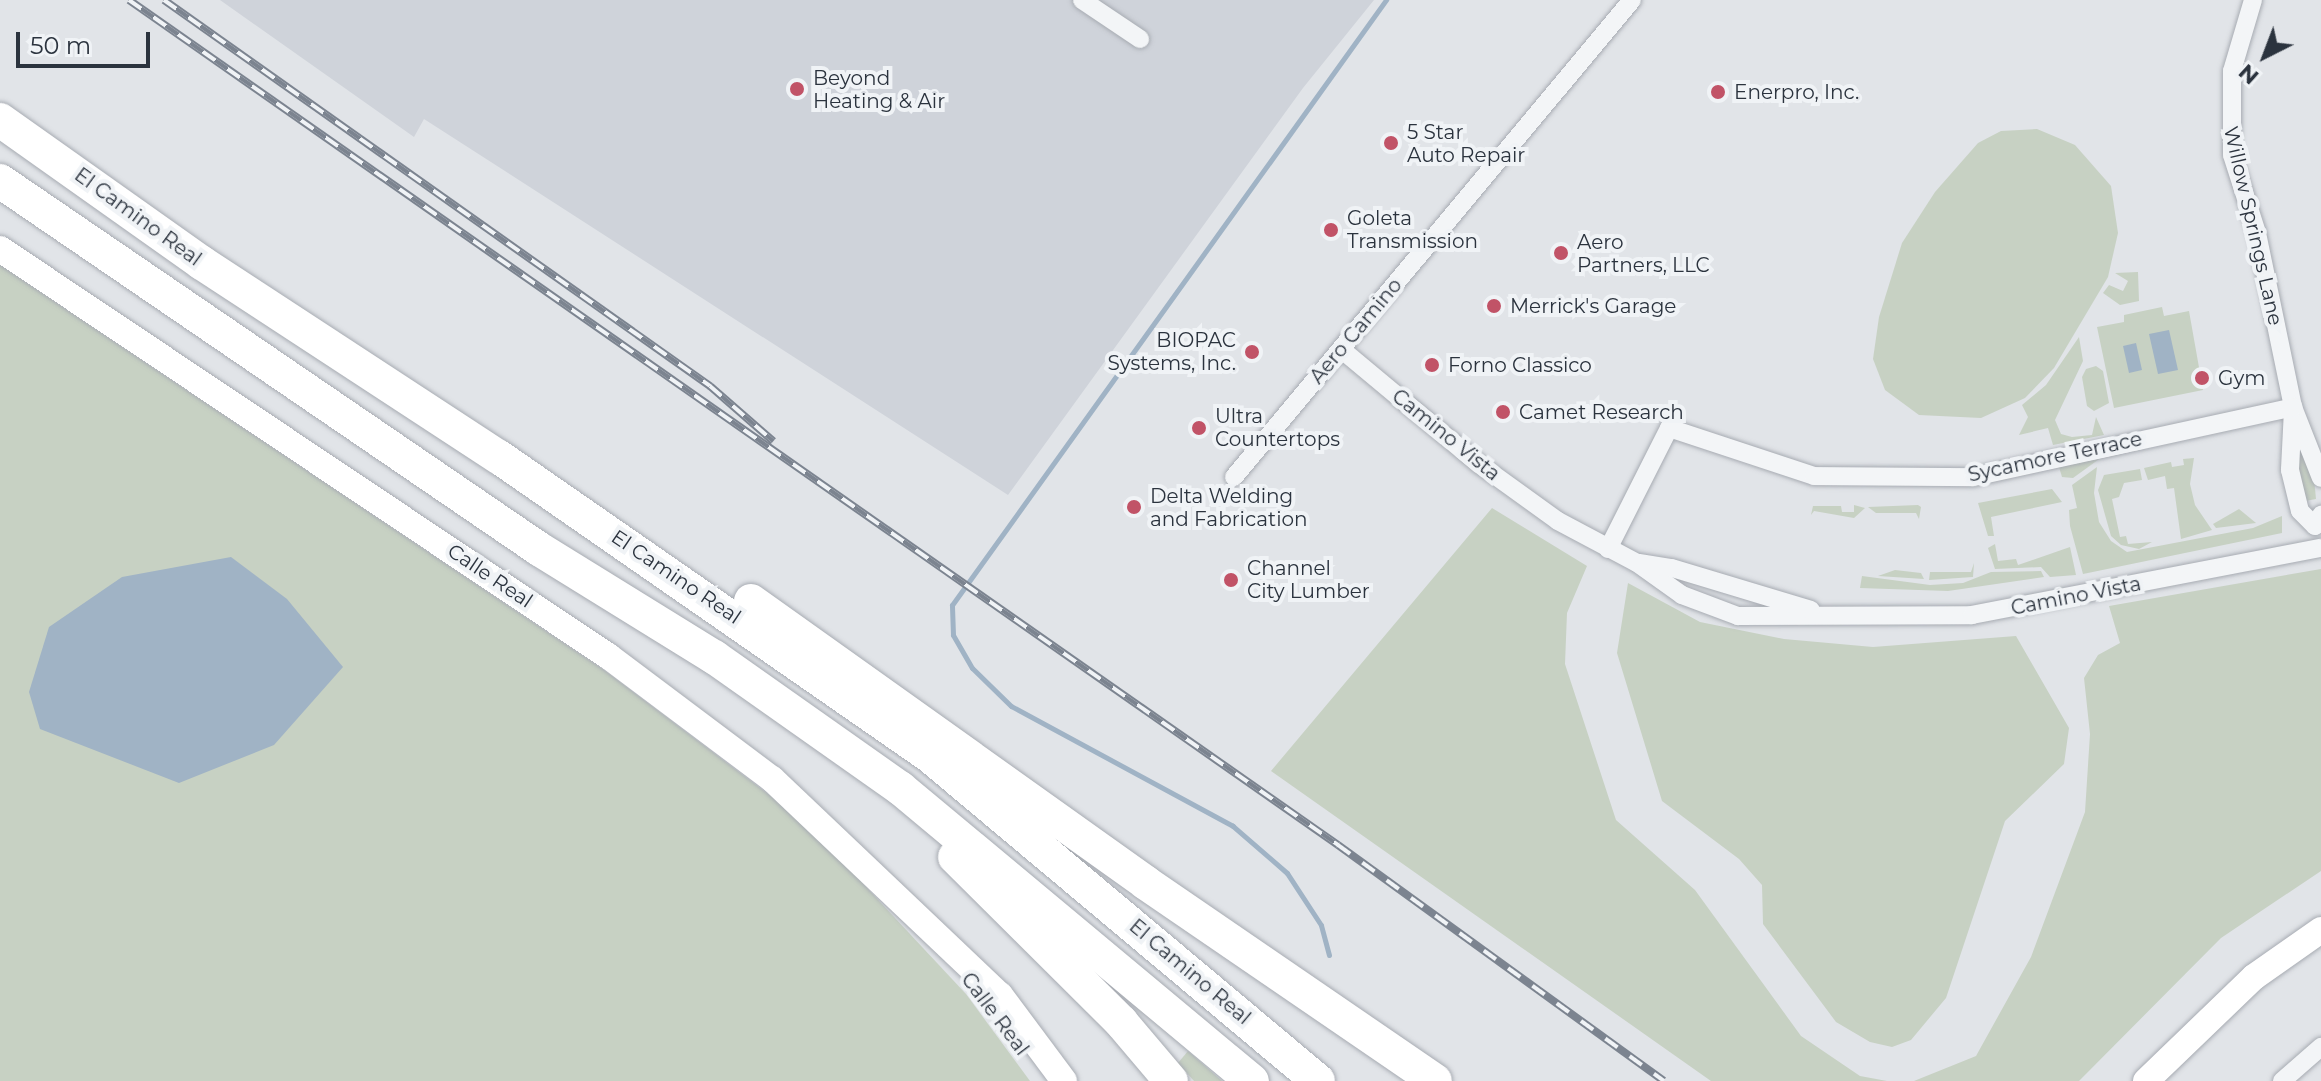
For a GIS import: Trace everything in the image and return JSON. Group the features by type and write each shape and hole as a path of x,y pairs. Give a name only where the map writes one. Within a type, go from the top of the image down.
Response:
{"highway":[{"name":"El Camino Real","path":"0,120 202,263 499,457 930,756 1318,1081"},
{"path":"0,181 539,549 714,657 900,788 1252,1081"},
{"path":"499,457 621,513 879,688 1146,883 1435,1081"},
{"path":"900,788 933,835 1121,1022 1171,1081"}],"main road":[{"name":"Calle Real","path":"0,249 608,656 783,788 835,834 945,948 1000,995 1064,1081"},
{"path":"2146,1081 2254,977 2321,930"},
{"name":"Calle Real","path":"945,948 1042,1081"}],"street":[{"path":"1082,0 1140,39"},
{"name":"Aero Camino","path":"1234,477 1632,0"},
{"name":"Willow Springs Lane","path":"2253,0 2236,49 2228,118 2232,155 2257,233 2293,407 2321,478"},
{"name":"Camino Vista","path":"1341,349 1498,479 1608,549 1637,563 1682,595 1738,616 1972,615 2320,548"},
{"name":"Willow Springs Lane","path":"2293,407 2290,470 2300,511 2318,521 2320,548"},
{"name":"Sycamore Terrace","path":"1608,549 1669,428 1814,476 1973,477 2293,407"},
{"name":"Camino Vista","path":"1637,563 1672,568 1829,615"},
{"path":"2282,1081 2321,1047"}],"shaded area":[{"path":"220,0 1374,0 1303,88 1008,495 424,119 414,137"}],"green space":[{"path":"2037,129 2075,145 2111,186 2118,233 2108,277 2054,368 2025,398 1981,418 1919,415 1885,390 1873,359 1879,317 1902,243 1935,192 1978,143 2001,131"},
{"path":"0,265 604,670 772,797 839,858 966,994 1030,1081 0,1081"},
{"path":"2138,272 2139,301 2120,305 2103,293 2109,285 2123,291 2128,281 2115,273"},
{"path":"2162,307 2164,316 2189,311 2203,390 2114,408 2097,327 2124,322 2124,315"},
{"path":"2079,337 2083,361 2055,420 2061,434 2072,437 2092,435 2096,417 2104,435 2053,445 2048,428 2019,435 2028,417 2022,405 2046,385"},
{"path":"2096,366 2103,371 2109,403 2094,411 2087,406 2082,377 2086,369"},
{"path":"2299,443 2313,468 2316,499 2305,501 2297,470"},
{"path":"2102,457 2073,478 2062,477 2059,467"},
{"path":"2194,458 2190,484 2195,505 2212,530 2181,539 2174,488 2167,489 2165,476 2148,480 2144,468 2171,462 2172,467 2184,465 2183,459"},
{"path":"2097,467 2094,493 2099,522 2111,541 2127,552 2253,528 2282,516 2282,533 2083,574 2070,526 2069,510 2077,508 2072,485"},
{"path":"2140,469 2142,480 2124,483 2119,497 2112,499 2120,537 2126,536 2128,544 2152,542 2139,549 2121,545 2111,536 2098,490 2104,475"},
{"path":"2052,489 2062,502 1991,517 1994,536 1988,536 1978,503"},
{"path":"1854,505 1865,508 1854,518 1814,511 1811,515 1813,506 1841,506 1842,512 1854,512"},
{"path":"1868,507 1921,507 1919,519 1916,513 1876,513"},
{"path":"1492,508 1587,566 1567,613 1565,664 1616,820 1695,890 1801,1036 1860,1076 1887,1081 1711,1081 1271,771"},
{"path":"2239,509 2256,523 2216,528 2213,524"},
{"path":"1995,544 1998,561 2016,559 2018,565 2070,547 2076,575 2050,577 2041,567 1995,569 1988,548"},
{"path":"1974,563 1973,577 1929,580 1930,572 1971,572"},
{"path":"2321,569 2321,871 2221,938 2079,1081 1914,1081 1976,1056 2031,957 2085,812 2090,734 2084,678 2098,655 2120,643 2109,606"},
{"path":"1895,570 1921,573 1924,579 1878,576"},
{"path":"2041,571 2044,577 1948,591 1860,588 1862,576 1930,585 1963,583 1991,572"},
{"path":"1628,583 1700,622 1784,639 1873,647 2016,636 2069,728 2064,764 2005,821 1946,998 1911,1040 1892,1047 1870,1042 1836,1022 1763,924 1762,885 1739,859 1662,801 1617,653"},
{"path":"1188,1051 1222,1081 1194,1081 1178,1063"}],"water":[{"path":"2169,330 2178,370 2158,374 2149,334"},
{"path":"2136,343 2142,370 2129,373 2123,346"},
{"path":"231,557 287,599 343,667 274,745 179,783 40,729 29,692 49,627 122,577"}],"waterway":[{"path":"1329,955 1321,925 1287,873 1233,826 1011,706 972,668 953,635 952,605 1386,0"}],"railway":[{"path":"129,0 1338,845 1664,1081"},
{"path":"164,0 710,386 773,441"}],"place":[{"name":"Beyond Heating & Air","path":"797,89"},
{"name":"Enerpro, Inc.","path":"1718,92"},
{"name":"5 Star Auto Repair","path":"1391,143"},
{"name":"Goleta Transmission","path":"1331,230"},
{"name":"Aero Partners, LLC","path":"1561,253"},
{"name":"Merrick's Garage","path":"1494,306"},
{"name":"BIOPAC Systems, Inc.","path":"1252,352"},
{"name":"Forno Classico","path":"1432,365"},
{"name":"Gym","path":"2202,378"},
{"name":"Camet Research","path":"1503,412"},
{"name":"Ultra Countertops","path":"1199,428"},
{"name":"Delta Welding and Fabrication","path":"1134,507"},
{"name":"Channel City Lumber","path":"1231,580"}]}
